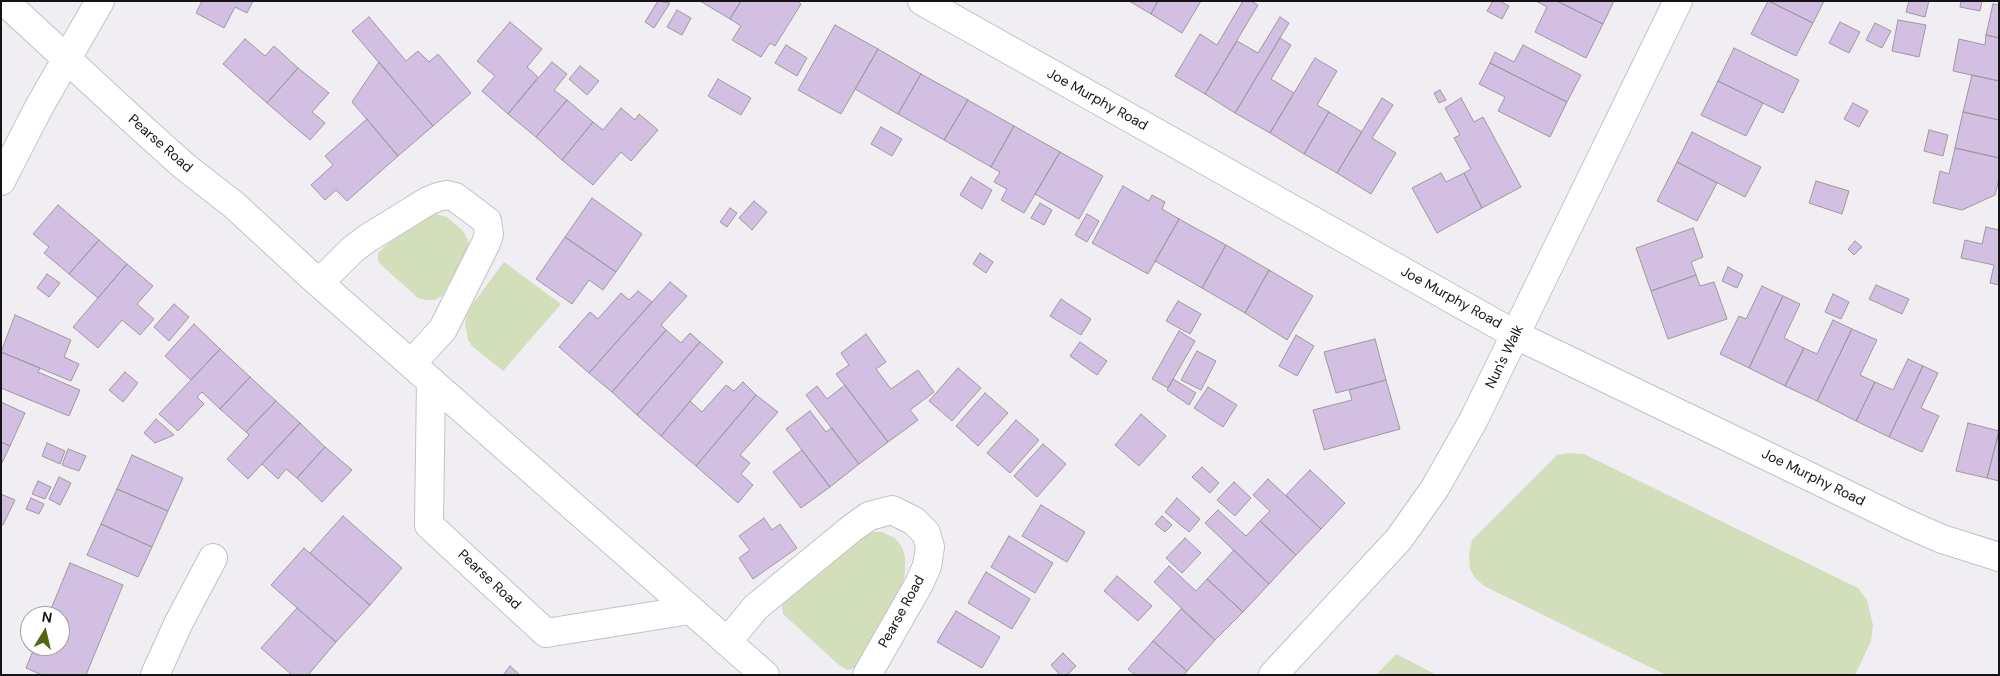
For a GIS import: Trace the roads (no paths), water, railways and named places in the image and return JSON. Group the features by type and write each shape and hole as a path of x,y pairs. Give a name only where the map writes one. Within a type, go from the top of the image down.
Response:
{"street":[{"name":"Pearse Road","path":"4,1 184,166 234,205 319,283 765,675"},
{"path":"1,181 25,133 100,1"},
{"name":"Joe Murphy Road","path":"922,1 1516,335 1910,525 1999,557"},
{"name":"Nun's Walk","path":"1272,675 1404,532 1435,488 1455,455 1516,335 1678,1"},
{"path":"319,283 353,249 428,200 438,197 455,197 487,221 489,234 486,243 421,372"},
{"name":"Pearse Road","path":"421,372 429,525 546,633 690,610"},
{"name":"Pearse Road","path":"727,642 756,607 851,529 869,516 892,510 914,521 926,533 930,546 927,566 919,584 867,675"},
{"path":"155,675 213,558"}]}
